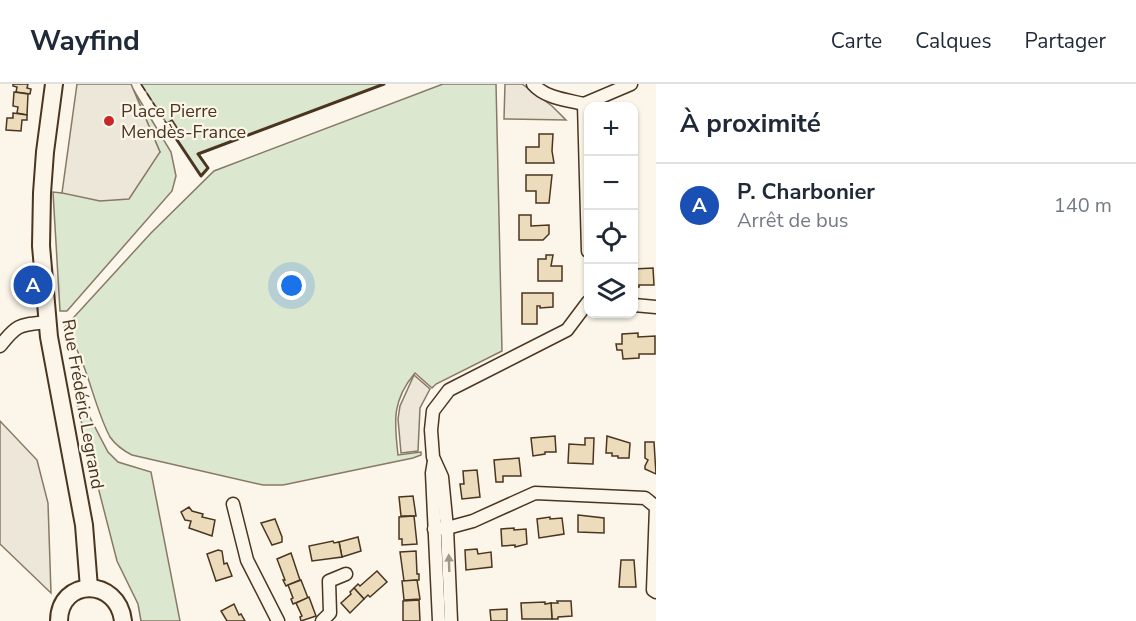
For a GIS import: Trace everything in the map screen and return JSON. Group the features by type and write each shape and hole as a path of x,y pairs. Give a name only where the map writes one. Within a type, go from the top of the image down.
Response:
{"main road":[{"name":"Rue Frédéric Legrand","path":"54,84 45,152 41,246 48,322 60,400 84,525 89,588"},
{"path":"58,621 62,604 69,596 78,590 89,588 100,589 110,594 122,612 123,621"}],"street":[{"path":"533,84 537,89 553,97 584,104"},
{"path":"589,102 631,84"},
{"path":"585,156 587,210"},
{"path":"638,306 656,307"},
{"path":"439,621 432,473 434,461 431,430 433,411 449,390 567,330 584,307"},
{"path":"0,346 13,329 20,325 48,322"},
{"path":"434,461 442,477 447,528 451,621"},
{"path":"434,529 473,522 535,493 645,498 656,507 653,590 656,592"},
{"path":"233,504 247,560 278,621"},
{"path":"322,621 330,613 329,581 346,574"}],"green space":[{"path":"141,84 384,84 199,154 208,168 201,176"},
{"path":"443,84 496,84 502,351 432,388 415,373 398,402 396,432 398,455 421,452 421,455 283,485 263,485 132,455 117,445 104,424 79,354 64,328 151,233 214,171"},
{"path":"133,89 171,152 176,176 172,191 67,311 60,311 53,192 62,193 160,152"},
{"path":"77,405 86,410 108,452 118,462 151,472 180,621 141,621 138,604 117,561"}],"shaded area":[{"name":"Place Pierre Mendès-France","path":"77,84 131,84 160,152 129,199 100,201 62,193"},
{"path":"505,84 522,84 552,106 566,120 504,119"},
{"path":"414,375 430,389 420,408 418,451 401,453 398,419 400,406"},
{"path":"0,421 37,460 48,503 51,593 0,544"}],"building":[{"path":"13,84 28,84 27,88 31,89 30,94 16,92 17,87"},
{"path":"14,92 28,94 27,115 17,113 18,107 13,106"},
{"path":"13,113 27,115 27,120 22,120 21,131 6,130 7,118 13,118"},
{"path":"172,120 181,134 175,137 167,123"},
{"path":"539,134 553,134 554,163 526,163 526,147 539,147"},
{"path":"526,175 552,175 549,203 536,203 536,191 526,191"},
{"path":"519,215 531,215 531,226 549,225 549,234 543,240 519,240"},
{"path":"546,255 553,255 551,266 562,266 562,281 538,281 538,259 546,259"},
{"path":"653,268 654,285 639,285 638,287 638,269"},
{"path":"522,293 553,293 553,307 540,308 537,306 537,324 522,324"},
{"path":"638,333 638,337 655,336 655,354 639,354 639,358 623,359 622,350 617,350 616,344 622,344 622,334"},
{"path":"555,436 556,452 545,452 545,454 533,456 531,438"},
{"path":"607,436 630,443 629,458 618,458 618,456 612,456 612,453 606,453"},
{"path":"585,438 594,438 593,464 568,463 569,444 585,445"},
{"path":"645,442 654,442 656,474 645,469 648,460 645,458"},
{"path":"519,458 521,476 503,476 503,482 496,482 494,460"},
{"path":"477,470 480,497 462,499 460,484 464,484 463,471"},
{"path":"413,496 416,516 401,516 399,497"},
{"path":"189,507 192,511 203,514 202,517 215,520 212,536 189,528 191,521 185,520 181,512"},
{"path":"578,515 604,518 604,533 578,532"},
{"path":"414,516 417,544 402,545 402,539 399,539 399,517"},
{"path":"550,517 550,519 562,518 564,534 539,538 537,519"},
{"path":"275,519 282,542 272,545 261,523"},
{"path":"514,528 514,530 526,529 527,544 515,547 515,545 502,546 501,529"},
{"path":"358,537 361,551 342,557 339,542"},
{"path":"333,541 334,543 339,542 342,557 312,561 309,546"},
{"path":"477,549 478,554 491,552 492,567 466,570 465,550"},
{"path":"222,551 224,564 227,563 232,576 216,581 207,554"},
{"path":"416,551 419,580 404,581 400,552"},
{"path":"291,553 300,580 286,586 277,559"},
{"path":"621,560 634,560 636,587 619,587"},
{"path":"377,571 387,582 370,597 368,595 364,599 354,588 358,584 360,586"},
{"path":"301,580 308,598 293,604 288,585"},
{"path":"417,580 420,599 404,600 402,581"},
{"path":"354,588 364,599 350,613 341,603"},
{"path":"309,597 316,616 301,621 302,616 296,603"},
{"path":"419,600 420,621 403,621 403,601"},
{"path":"557,601 571,601 572,616 552,619 551,603 558,603"},
{"path":"545,602 545,604 551,603 552,619 522,619 521,603"},
{"path":"234,604 245,621 227,621 221,611"},
{"path":"507,609 507,621 491,621 490,610"}],"fence":[{"path":"141,84 166,123"}],"wall":[{"path":"175,137 201,176 208,168 198,154 384,84"}],"place":[{"name":"Place Pierre Mendès-France","path":"109,121"},
{"name":"P. Charbonier","path":"33,285"}]}
